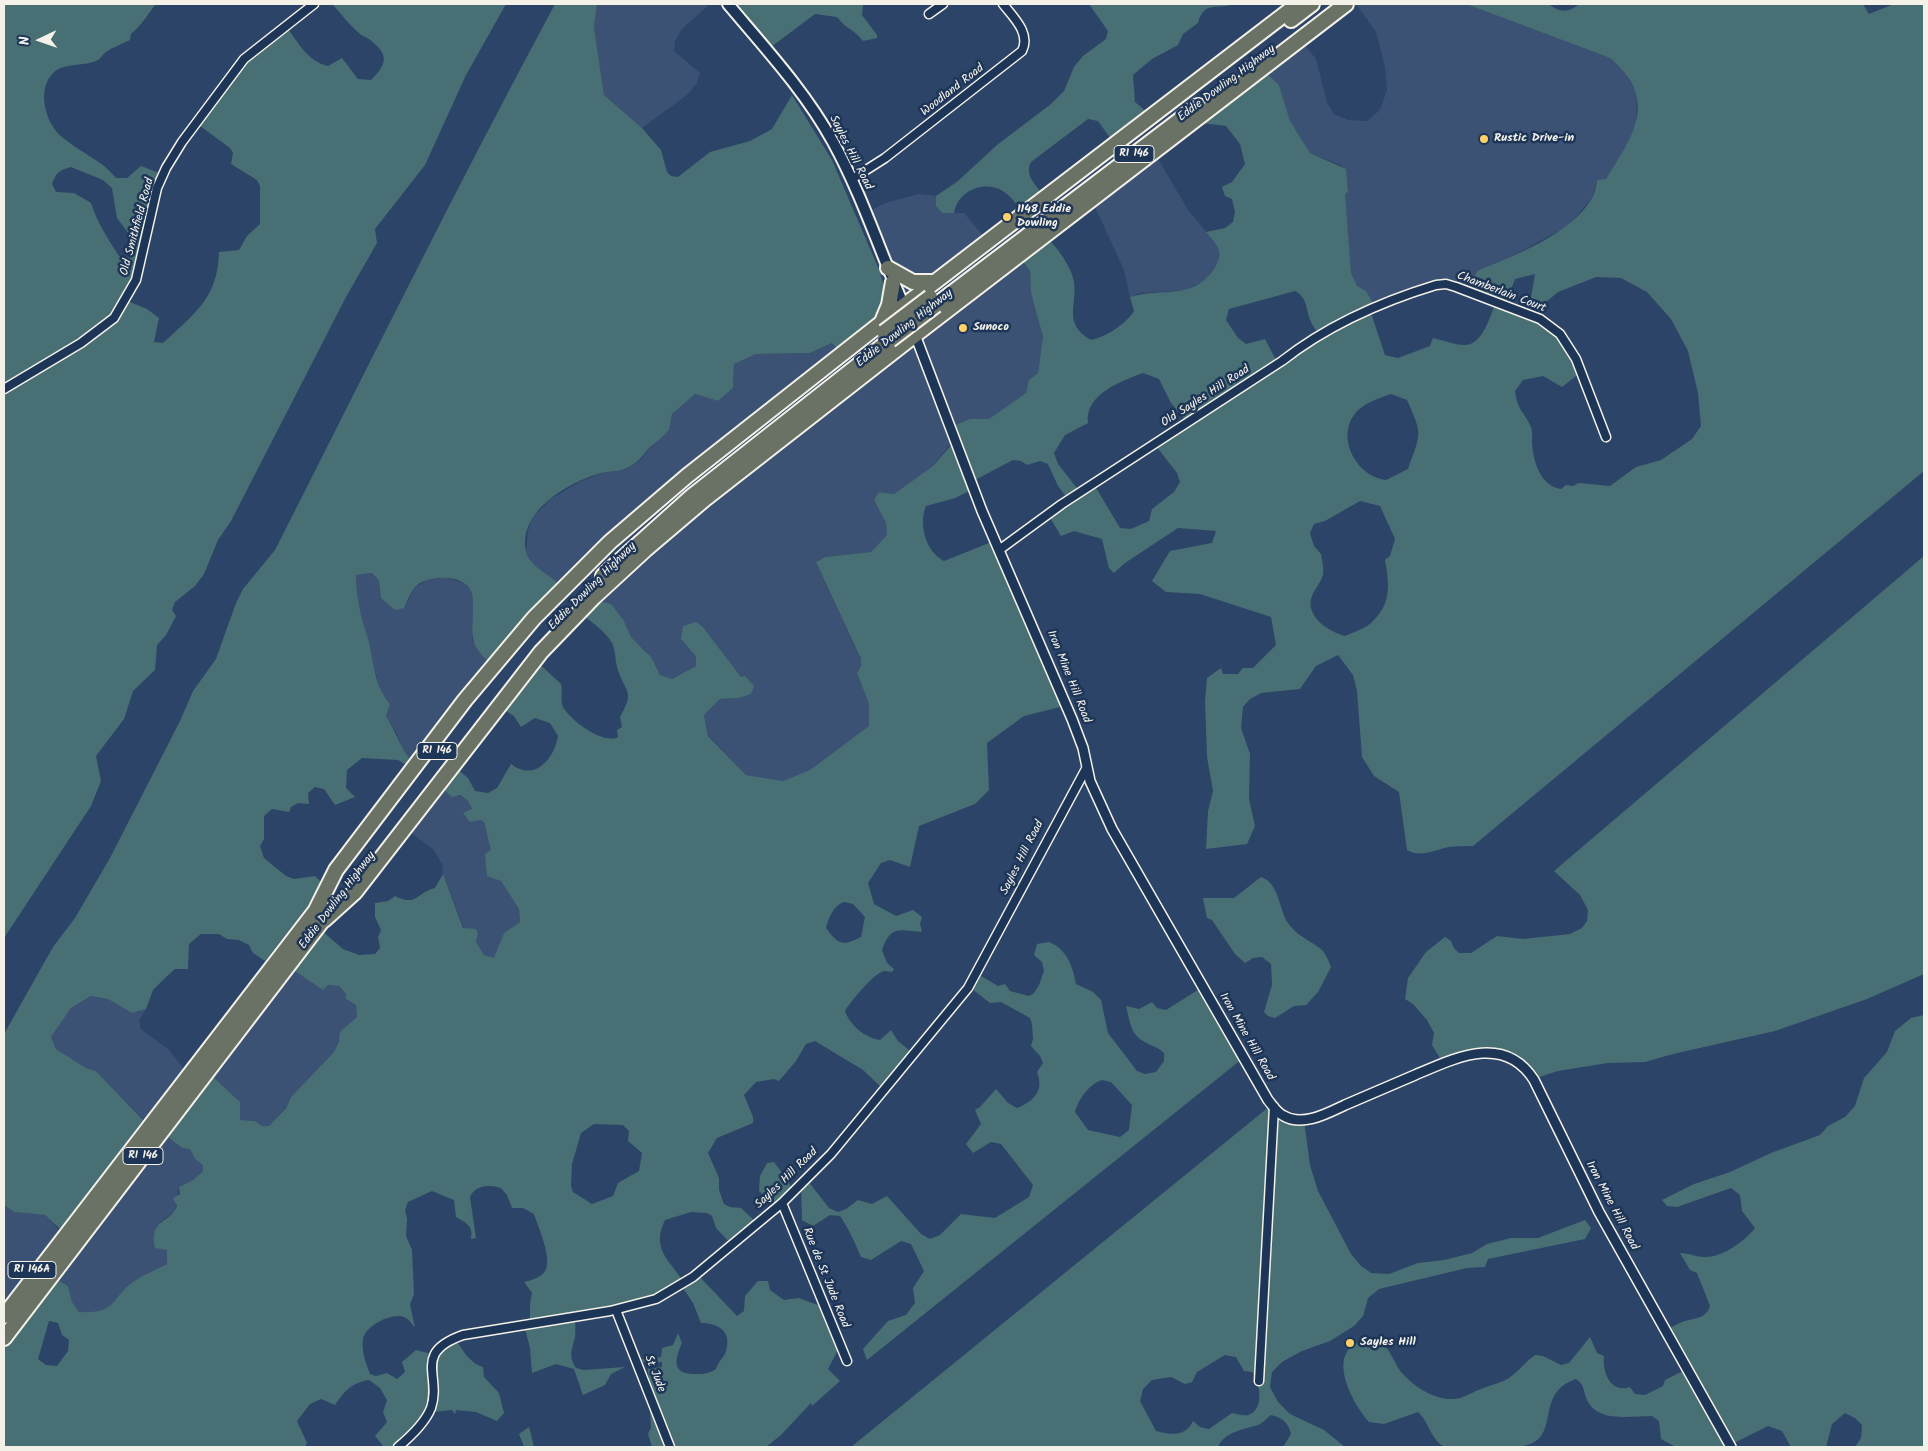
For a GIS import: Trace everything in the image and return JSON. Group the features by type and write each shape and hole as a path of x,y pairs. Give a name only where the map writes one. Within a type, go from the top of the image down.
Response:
{"highway":[{"path":"885,332 904,306 1298,4"},
{"name":"Eddie Dowling Highway","path":"933,301 1312,4"},
{"name":"Eddie Dowling Highway","path":"6,1327 319,916 489,684 523,643 568,595 666,504 885,332 933,301 1332,4"},
{"path":"319,916 355,892 526,670 594,597 705,499 1346,4"},
{"path":"888,268 913,282 935,282"},
{"path":"885,332 893,282"},
{"name":"Eddie Dowling Highway","path":"63,1240 319,916"},
{"name":"RI 146A","path":"4,1302 63,1240"},
{"name":"RI 146","path":"6,1327 63,1240"},
{"path":"4,1342 6,1327"}],"main road":[{"name":"Sayles Hill Road","path":"728,4 793,81 833,141 852,179 904,306"}],"street":[{"name":"Old Smithfield Road","path":"4,389 80,343 114,318 136,280 158,188 166,168 182,142 244,59 314,4"},
{"path":"929,14 943,4"},
{"name":"Woodland Road","path":"852,179 885,158 1022,51 1025,45 1025,36 1003,4"},
{"name":"Chamberlain Court","path":"1436,285 1446,284 1456,287 1540,319 1560,334 1576,359 1606,437"},
{"name":"Old Sayles Hill Road","path":"1000,550 1062,504 1282,361 1310,339 1375,307 1436,285"},
{"name":"Sayles Hill Road","path":"904,306 915,335"},
{"name":"Iron Mine Hill Road","path":"915,335 982,511 1072,719 1090,781 1112,829 1258,1085 1274,1107 1284,1117 1302,1120 1310,1119 1458,1056 1468,1054 1497,1054 1520,1064 1534,1080 1599,1212 1731,1447"},
{"name":"Sayles Hill Road","path":"398,1447 423,1421 431,1408 433,1360 444,1343 463,1335 616,1310 656,1298 679,1287 733,1246 782,1203 831,1154 968,988 1087,766"},
{"path":"1259,1381 1274,1107"},
{"name":"Rue de St Jude Road","path":"782,1203 848,1361"},
{"name":"St Jude","path":"616,1310 670,1447"}],"shaded area":[{"path":"597,4 710,4 682,29 675,41 674,51 700,73 697,83 687,95 642,128 604,95 594,27"},
{"path":"1356,4 1466,4 1610,58 1624,70 1637,94 1636,124 1632,139 1606,179 1597,180 1592,198 1568,226 1512,256 1477,271 1469,292 1455,288 1432,287 1376,309 1357,287 1351,273 1341,165 1310,153 1290,122 1279,85 1274,83 1266,72 1301,40 1316,59 1327,103 1334,114 1348,120 1367,121 1380,110 1387,90 1385,67 1376,32"},
{"path":"1157,157 1188,210 1221,249 1221,253 1219,261 1207,279 1188,290 1139,293 1130,297 1124,270 1095,207"},
{"path":"919,194 936,196 936,206 942,213 964,213 986,239 905,304 868,212 885,203"},
{"path":"1020,261 1030,271 1031,293 1043,337 1038,373 1029,380 1026,393 989,419 970,419 933,466 894,494 880,492 874,500 886,523 887,535 871,552 825,557 816,562 861,660 861,666 857,673 869,704 870,726 810,770 783,781 746,775 708,735 704,715 720,699 739,698 741,677 703,627 681,639 696,658 696,666 672,679 660,675 646,651 631,637 624,621 592,599 597,591"},
{"path":"832,343 839,352 560,586 531,562 526,552 528,531 532,518 551,499 579,482 602,473 625,470 639,461 669,430 672,414 695,394 718,401 733,388 734,364 756,354 810,353"},
{"path":"372,573 379,581 381,598 404,608 415,587 426,581 445,577 464,583 471,590 473,604 472,640 492,665 416,767 406,757 396,732 386,716 390,704 382,695 361,622 356,594 356,575"},
{"path":"436,782 468,801 472,810 464,813 484,822 501,881 519,909 520,922 504,933 494,959 484,955 476,942 478,934 464,928 443,874 442,864 434,850 406,829"},
{"path":"292,969 328,985 339,986 346,994 346,999 356,1005 357,1017 343,1031 334,1052 291,1097 286,1107 269,1126 262,1126 255,1121 240,1120 240,1102 210,1074"},
{"path":"91,996 108,999 132,1013 146,1009 139,1021 141,1029 169,1050 184,1069 145,1121 96,1071 86,1068 56,1049 51,1037 71,1008"},
{"path":"164,1134 182,1148 190,1149 195,1159 203,1164 203,1171 193,1180 179,1187 175,1211 160,1222 167,1250 167,1265 136,1280 111,1307 95,1313 79,1313 72,1302 68,1286 56,1279"},
{"path":"4,1205 14,1212 45,1215 60,1231 4,1302"}],"green space":[{"path":"4,4 156,4 131,34 130,40 109,50 98,60 64,67 54,72 48,79 44,96 47,115 56,131 104,166 116,178 127,178 141,166 162,174 143,255 125,300 147,309 159,318 154,342 163,343 194,314 209,293 218,268 219,252 239,250 247,236 260,224 260,186 257,180 231,164 233,153 230,148 196,123 234,71 286,26 309,56 321,64 328,66 342,58 358,79 371,80 383,64 383,55 376,45 355,30 332,4 506,4 466,75 425,165 375,229 377,243 346,297 231,521 218,540 204,574 195,586 175,602 172,610 176,616 166,635 157,645 155,670 133,691 124,719 96,756 101,781 91,806 4,938","holes":["71,167 103,180 112,188 117,218 132,238 130,257 119,256 100,224 91,203 74,193 56,192 52,184 59,172"]},
{"path":"555,4 597,4 594,27 604,95 642,128 661,150 667,172 671,176 678,177 710,152 750,141 772,129 792,95 832,160 880,272 885,301 876,322 839,352 832,343 810,353 756,354 734,364 733,388 718,401 695,394 672,414 669,430 634,464 621,470 588,477 548,500 530,523 526,537 526,551 531,562 560,586 492,665 479,652 474,641 472,628 473,598 467,585 461,581 436,578 421,583 415,587 404,608 395,610 381,598 379,581 372,573 356,575 359,608 375,673 381,689 390,704 386,716 407,756 416,767 414,770 398,760 362,758 347,770 346,788 355,797 335,805 324,789 315,787 308,793 309,804 298,803 291,807 289,812 272,809 264,816 264,839 260,846 264,858 286,876 294,879 315,876 324,885 265,961 253,953 249,945 239,940 227,939 219,934 201,934 189,944 188,969 175,969 165,978 153,990 146,1009 132,1013 108,999 91,996 71,1008 51,1037 56,1049 86,1068 96,1071 143,1120 60,1229 45,1215 14,1212 4,1205 4,1034 53,947 75,918 110,858 180,721 193,691 216,659 243,589 275,550 448,208"},
{"path":"740,4 863,4 862,15 877,35 877,38 863,41 837,17 815,14 771,47 736,7"},
{"path":"1089,4 1235,4 1208,8 1204,11 1198,23 1183,34 1178,45 1152,59 1133,75 1135,102 1149,114 1113,142 1098,121 1088,119 1031,162 1029,167 1030,176 1043,195 1020,209 1009,196 999,189 991,187 975,188 961,198 954,213 942,213 936,206 936,196 958,181 997,145 1051,104 1064,91 1074,67 1083,56 1106,39 1108,31"},
{"path":"1466,4 1549,4 1556,9 1564,11 1572,9 1579,4 1863,4 1869,14 1894,4 1924,4 1924,471 1473,846 1449,847 1428,853 1417,853 1407,850 1399,792 1374,776 1362,757 1357,691 1353,675 1338,655 1316,666 1300,689 1261,693 1250,699 1243,707 1241,728 1250,754 1249,799 1255,826 1247,844 1206,849 1208,811 1213,791 1207,757 1205,701 1207,678 1221,668 1223,674 1238,674 1243,668 1253,668 1276,645 1271,617 1200,594 1166,592 1152,581 1170,551 1212,543 1216,531 1178,528 1125,563 1114,573 1109,568 1102,539 1074,531 1061,536 1049,516 1068,499 1058,486 1048,464 1040,461 1027,465 1021,461 1013,460 973,481 973,489 955,498 926,506 923,529 932,551 944,561 994,541 1064,706 1024,716 987,743 989,790 975,804 919,826 910,867 890,860 881,863 868,883 874,904 896,916 913,910 922,917 920,924 922,932 902,930 889,936 882,950 887,963 894,969 892,972 884,971 874,977 845,1011 850,1021 864,1034 880,1040 891,1030 898,1041 915,1055 883,1089 863,1070 815,1041 806,1044 796,1061 779,1081 774,1079 756,1082 744,1095 753,1117 753,1123 717,1138 708,1153 719,1178 719,1190 724,1204 730,1207 741,1208 757,1223 732,1245 716,1228 712,1216 707,1213 691,1212 665,1220 661,1230 661,1247 664,1254 684,1282 697,1274 737,1316 744,1311 745,1296 758,1281 768,1281 770,1290 784,1300 799,1298 823,1307 840,1346 828,1369 840,1381 812,1406 811,1403 781,1435 766,1447 652,1447 648,1434 651,1428 648,1369 662,1367 662,1362 643,1362 642,1359 661,1357 662,1348 673,1345 678,1333 682,1343 677,1359 678,1368 687,1373 708,1373 716,1369 725,1353 727,1338 725,1333 718,1327 701,1323 693,1303 681,1285 666,1293 575,1317 575,1335 571,1356 576,1368 584,1370 625,1367 611,1374 605,1385 583,1395 574,1369 556,1364 532,1373 530,1348 524,1325 530,1322 532,1293 524,1282 538,1277 545,1271 547,1266 546,1251 534,1214 523,1208 512,1208 507,1195 501,1188 483,1186 475,1190 470,1197 476,1238 471,1239 469,1226 456,1217 454,1200 432,1191 408,1202 405,1210 407,1219 406,1236 412,1250 414,1294 410,1304 415,1328 404,1317 393,1316 386,1318 374,1325 365,1334 363,1348 370,1374 376,1376 387,1373 397,1379 405,1372 402,1362 416,1350 436,1355 456,1340 471,1360 483,1367 484,1377 499,1393 504,1413 497,1421 476,1412 456,1410 455,1414 452,1410 432,1412 400,1447 384,1447 375,1436 387,1422 383,1412 387,1400 380,1388 369,1380 349,1388 335,1405 321,1399 310,1404 297,1421 307,1443 305,1447 4,1447 4,1350 20,1320 56,1279 68,1286 72,1302 79,1312 92,1312 108,1307 136,1280 167,1264 167,1250 155,1248 155,1231 157,1226 174,1212 177,1206 173,1198 180,1194 179,1187 193,1180 203,1171 203,1165 195,1159 190,1149 182,1148 164,1134 210,1074 240,1102 240,1120 255,1121 262,1126 269,1126 286,1108 291,1097 334,1052 339,1041 340,1032 357,1017 356,1005 346,999 346,994 339,986 328,985 323,990 292,969 321,930 343,949 359,955 375,954 380,948 378,937 381,930 375,917 375,903 388,901 395,896 412,900 435,888 443,874 463,928 476,929 478,934 476,942 484,955 494,958 504,933 520,922 519,909 501,881 487,876 485,854 491,850 484,822 480,820 470,822 463,813 472,809 468,801 460,795 452,797 436,782 450,763 468,778 475,791 488,793 497,788 511,764 527,771 542,766 547,760 556,745 558,736 550,723 535,718 521,727 514,716 496,705 534,659 561,684 562,705 572,718 588,730 604,738 612,739 618,737 617,730 622,727 620,717 625,709 628,693 616,664 612,643 603,631 584,616 592,599 611,604 624,621 631,637 651,657 660,675 672,679 696,666 696,657 681,639 683,626 696,622 703,627 741,677 745,676 754,686 751,694 739,698 720,699 704,715 708,736 746,775 783,781 810,770 869,726 869,704 857,673 861,666 861,659 816,562 825,557 871,552 887,535 886,523 874,500 879,492 894,494 933,466 953,443 953,426 970,419 989,419 1026,393 1029,380 1038,373 1043,337 1031,293 1030,271 1021,260 1051,242 1065,260 1073,277 1074,321 1082,334 1091,340 1103,336 1126,321 1134,311 1130,297 1186,289 1206,279 1217,263 1219,249 1206,232 1225,228 1233,222 1235,212 1232,199 1225,196 1222,187 1232,182 1245,164 1240,144 1226,126 1202,123 1266,73 1279,85 1290,121 1310,153 1346,169 1348,192 1345,194 1351,273 1357,286 1366,291 1376,309 1371,313 1385,355 1398,358 1430,346 1433,338 1456,344 1470,344 1476,341 1484,330 1495,304 1469,292 1477,271 1524,251 1571,222 1583,211 1592,198 1597,180 1606,179 1625,147 1637,117 1638,103 1634,88 1625,73 1610,58","holes":["1535,274 1530,303 1546,302 1558,292 1596,277 1621,278 1647,292 1671,319 1688,351 1698,393 1701,426 1692,439 1661,460 1636,467 1610,486 1579,483 1573,486 1566,485 1561,489 1554,487 1543,478 1536,465 1532,429 1520,407 1515,391 1523,380 1543,376 1562,387 1581,372 1556,331 1535,318 1505,306 1515,279","1295,291 1303,297 1311,322 1320,336 1277,362 1265,339 1246,344 1238,338 1226,320 1229,309","1143,373 1159,379 1171,403 1186,421 1156,446 1177,473 1180,482 1174,492 1152,509 1149,521 1131,529 1120,528 1095,486 1080,492 1058,464 1054,453 1065,435 1088,423 1088,413 1098,397 1125,380","1391,394 1407,400 1418,428 1418,440 1408,469 1386,480 1376,477 1359,465 1353,456 1347,435 1349,425 1357,411 1381,397","1360,501 1380,506 1395,539 1390,556 1385,560 1388,592 1383,607 1370,623 1360,630 1345,636 1327,628 1321,623 1316,618 1311,606 1312,596 1321,580 1323,572 1321,554 1314,546 1310,533 1314,524 1325,521","844,902 853,904 865,917 861,937 845,943 837,941 826,928 834,909","594,1124 623,1125 629,1131 628,1141 642,1153 639,1171 618,1183 613,1196 592,1204 573,1192 571,1186 572,1164 581,1133","49,1321 58,1323 62,1335 69,1340 68,1351 57,1366 46,1365 38,1359"]},
{"path":"1924,556 1924,974 1867,999 1775,1031 1645,1062 1608,1063 1558,1071 1533,1079 1522,1068 1501,1057 1479,1055 1441,1060 1432,1045 1434,1033 1427,1020 1413,1004 1405,999 1408,978 1426,952 1445,937 1451,941 1459,953 1471,953 1497,936 1523,939 1570,934 1582,928 1587,921 1588,910 1580,895 1554,871"},
{"path":"1261,877 1272,884 1288,923 1300,935 1322,950 1331,967 1318,992 1306,1005 1294,1006 1275,1018 1268,1016 1264,1012 1272,985 1271,964 1262,957 1253,958 1245,963 1235,954 1212,920 1207,918 1203,898 1234,898"},
{"path":"1049,942 1065,954 1071,965 1076,984 1093,992 1101,1000 1108,1033 1137,1071 1145,1074 1156,1072 1164,1061 1164,1053 1137,1036 1130,1024 1126,1006 1139,1009 1152,1002 1157,1008 1166,1010 1201,988 1242,1059 867,1360 863,1349 888,1321 906,1315 915,1303 913,1288 924,1271 911,1244 901,1241 871,1260 861,1257 840,1216 830,1215 813,1226 802,1220 801,1183 808,1181 829,1208 838,1212 846,1209 858,1200 872,1204 887,1196 921,1234 930,1239 940,1235 961,1214 995,1218 1029,1197 1033,1185 1001,1144 991,1142 973,1153 966,1144 981,1124 975,1110 996,1089 1008,1103 1017,1108 1029,1102 1038,1089 1039,1078 1037,1072 1043,1063 1040,1056 1031,1046 1033,1039 1030,1018 1001,1002 990,1003 972,989 981,976 998,986 1005,984 1010,991 1029,996 1034,993 1044,971 1042,962 1034,955 1037,944","holes":["1102,1080 1111,1082 1132,1105 1129,1130 1120,1137 1088,1130 1075,1112 1081,1098 1093,1085"]},
{"path":"1924,1015 1924,1447 1855,1447 1861,1438 1862,1425 1855,1418 1845,1413 1832,1424 1826,1447 1791,1447 1782,1431 1768,1426 1726,1447 1676,1447 1661,1439 1659,1421 1652,1416 1616,1417 1599,1412 1587,1400 1582,1386 1576,1379 1563,1385 1555,1394 1543,1433 1537,1440 1522,1446 1456,1449 1439,1443 1418,1412 1384,1424 1369,1422 1363,1414 1346,1382 1344,1359 1348,1350 1357,1343 1368,1340 1376,1340 1386,1347 1408,1380 1421,1390 1437,1397 1452,1399 1463,1397 1506,1380 1535,1355 1543,1356 1561,1365 1569,1363 1590,1337 1597,1353 1604,1356 1606,1375 1613,1384 1623,1388 1630,1387 1635,1394 1645,1395 1663,1386 1665,1380 1685,1370 1667,1330 1682,1322 1702,1316 1708,1311 1710,1306 1697,1273 1690,1270 1680,1253 1704,1257 1718,1255 1739,1243 1755,1228 1742,1211 1740,1195 1731,1188 1677,1207 1667,1206 1662,1200 1694,1184 1730,1172 1771,1153 1820,1135 1828,1126 1845,1117 1855,1106 1864,1078 1887,1052 1895,1031 1911,1018"},
{"path":"1270,1106 1282,1116 1304,1120 1310,1165 1318,1191 1351,1254 1361,1266 1371,1273 1389,1274 1418,1263 1444,1260 1472,1253 1487,1244 1511,1238 1538,1238 1585,1220 1591,1228 1585,1239 1488,1259 1485,1267 1467,1268 1379,1289 1368,1298 1363,1316 1354,1326 1330,1341 1302,1351 1282,1362 1272,1372 1270,1387 1278,1402 1290,1414 1324,1430 1345,1447 1283,1447 1291,1434 1290,1430 1284,1421 1271,1415 1258,1425 1241,1430 1225,1438 1218,1447 851,1447","holes":["1225,1355 1236,1357 1244,1371 1252,1372 1257,1382 1259,1402 1253,1412 1248,1415 1232,1413 1209,1429 1200,1427 1193,1421 1186,1430 1177,1434 1156,1431 1140,1401 1143,1389 1152,1380 1171,1377 1185,1384 1192,1382 1197,1372"]},
{"path":"774,1162 789,1182 792,1191 774,1207 759,1191 760,1176 767,1163"},
{"path":"529,1427 534,1447 524,1447 519,1434"}],"place":[{"name":"Rustic Drive-in","path":"1484,139"},
{"name":"1148 Eddie Dowling","path":"1007,217"},
{"name":"Sunoco","path":"963,328"},
{"name":"Sayles Hill","path":"1350,1343"}]}
